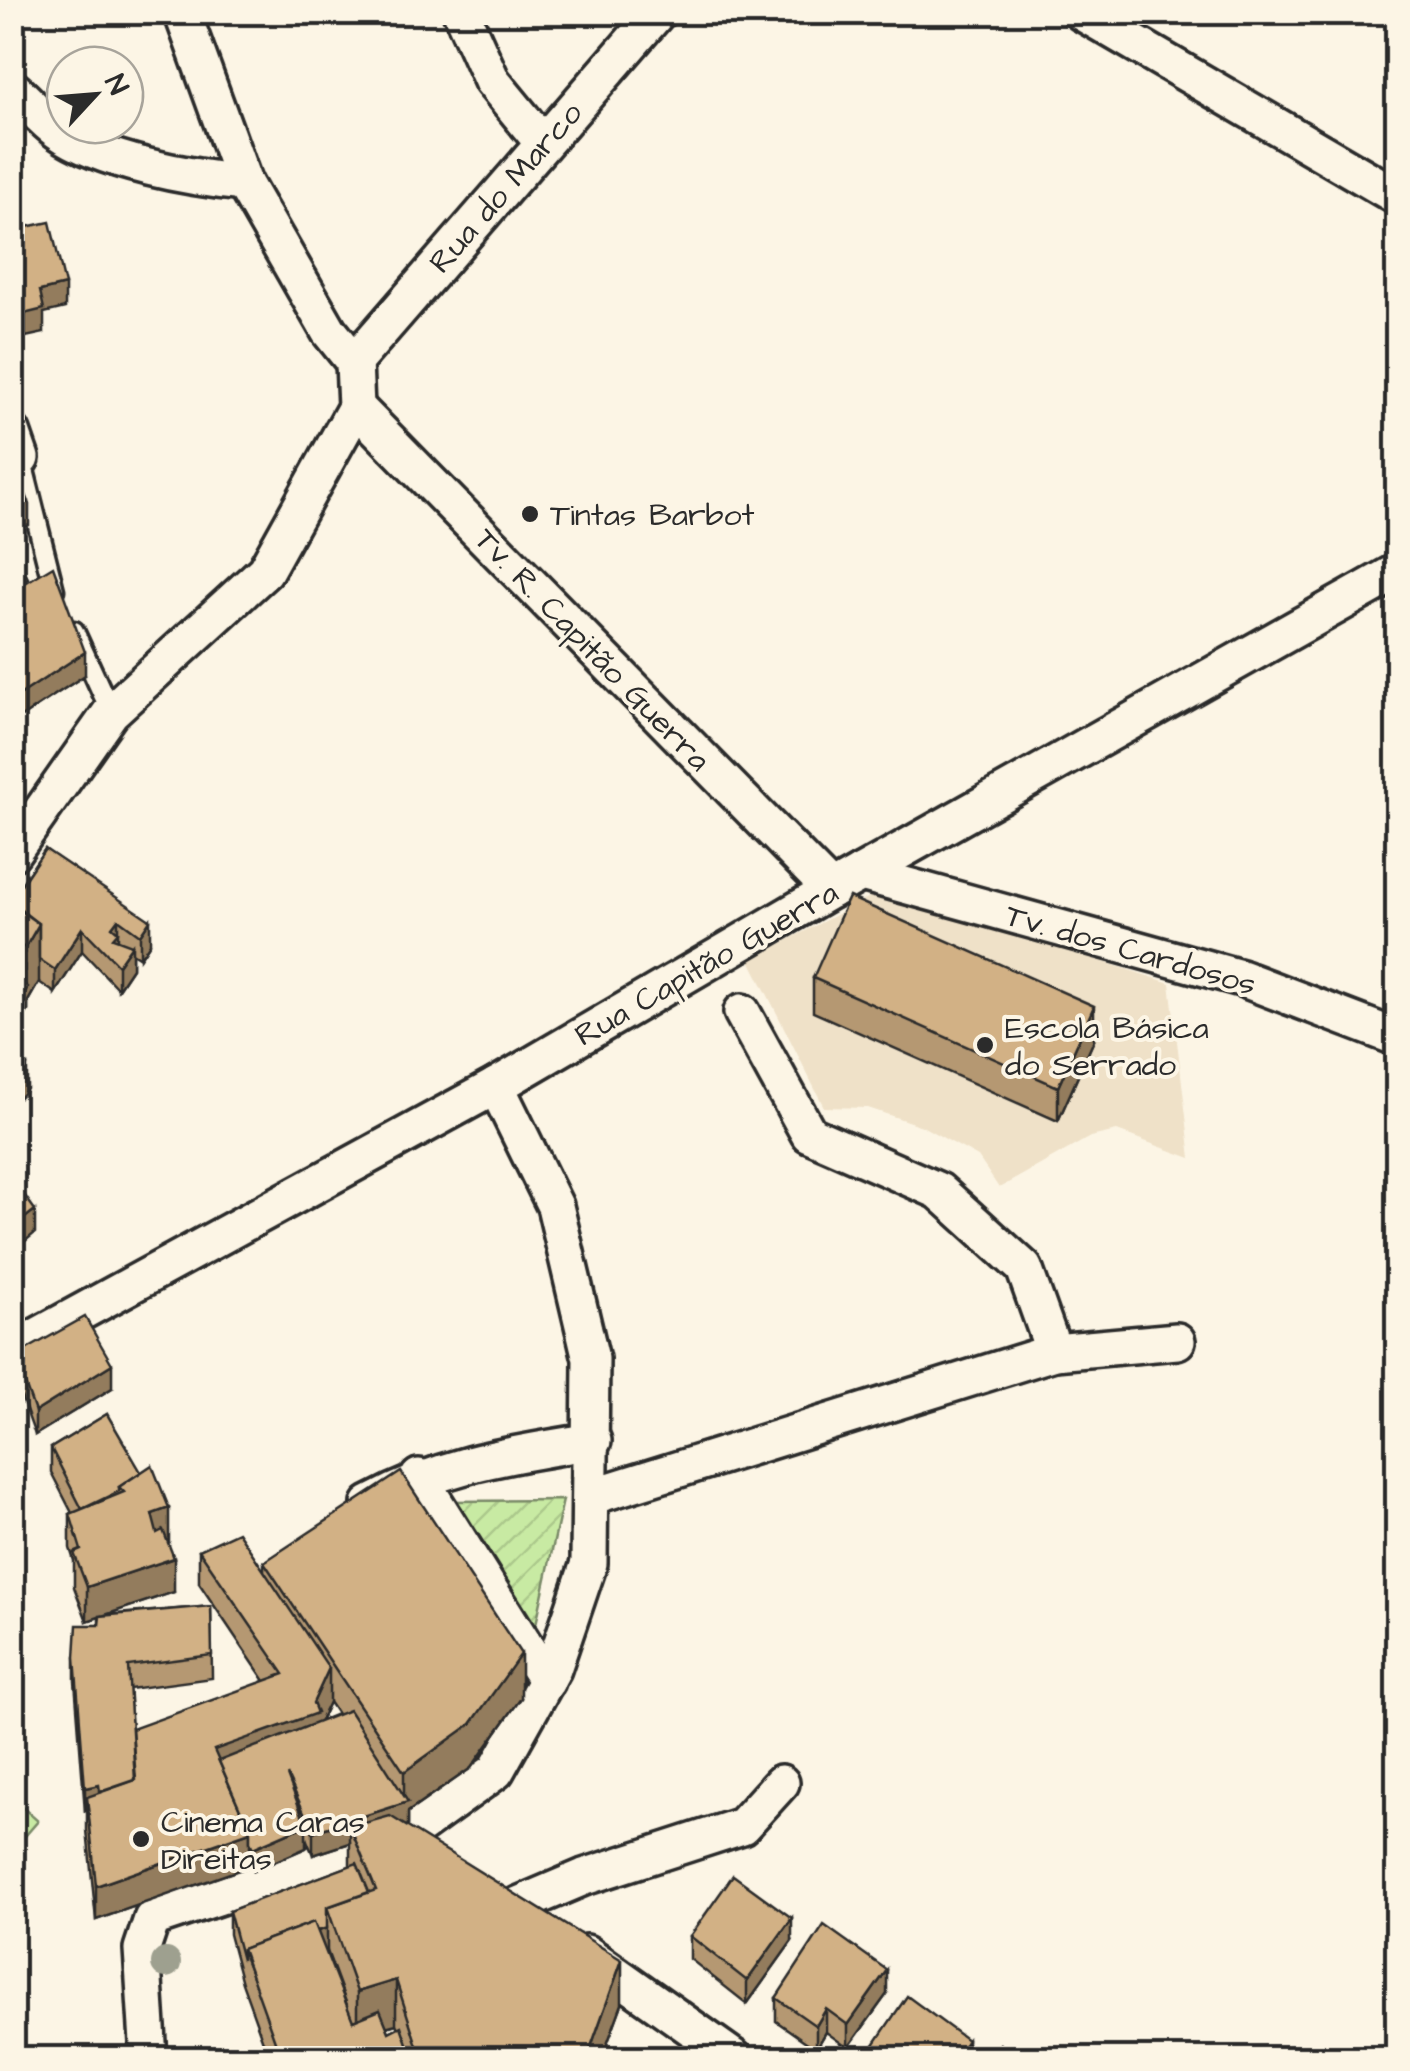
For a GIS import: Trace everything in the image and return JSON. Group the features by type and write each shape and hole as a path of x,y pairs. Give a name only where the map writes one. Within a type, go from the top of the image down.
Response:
{"street":[{"path":"12,853 111,712 264,571 356,407 354,362 329,331 244,184 182,12"},
{"path":"461,12 492,80 542,143"},
{"name":"Rua do Marco","path":"354,362 658,12"},
{"path":"1081,12 1398,197"},
{"path":"12,88 59,132 104,152 206,180 244,184"},
{"name":"Tv. R. Capitão Guerra","path":"356,407 846,882"},
{"name":"Rua Capitão Guerra","path":"12,1350 496,1086 846,882 1398,571"},
{"name":"Tv. dos Cardosos","path":"846,882 1242,978 1398,1038"},
{"path":"742,1012 809,1134 940,1191 1024,1268 1054,1352"},
{"path":"150,2058 142,1949 152,1920 413,1831 496,1771 548,1681 590,1563 592,1359 555,1206 496,1086"},
{"path":"593,1496 1054,1352 1176,1341"},
{"path":"335,1523 419,1477 481,1460 593,1441"},
{"path":"419,1477 548,1681"},
{"path":"518,1905 584,1877 742,1826 781,1783"},
{"path":"413,1831 443,1852"},
{"path":"488,1884 734,2058"}],"lane":[{"path":"15,450 55,596 111,712"}],"shaded area":[{"name":"Escola Básica do Serrado","path":"881,891 1170,983 1191,1158 1117,1131 1090,1137 999,1188 978,1157 922,1126 868,1108 824,1107 750,960"}],"green space":[{"path":"563,1500 533,1638 452,1501"},
{"path":"13,1799 38,1821 13,1850"}],"building":[{"path":"50,222 65,285 40,291 44,309 12,317 12,230"},
{"path":"12,460 29,502 12,508"},
{"path":"12,548 28,578 12,588"},
{"path":"53,566 85,652 12,700 12,634 22,628 12,614 12,591"},
{"path":"45,849 150,920 140,935 118,919 112,927 118,932 113,938 132,945 118,965 82,928 55,970 39,959 39,924 12,903 12,898"},
{"path":"849,897 1094,1006 1058,1087 813,978"},
{"path":"12,905 39,924 25,948 12,939"},
{"path":"12,976 28,987 12,1014"},
{"path":"12,1015 24,1024 12,1037"},
{"path":"12,1055 27,1066 12,1083"},
{"path":"12,1178 35,1210 12,1228"},
{"path":"85,1317 112,1364 35,1412 15,1356"},
{"path":"107,1414 141,1472 119,1487 119,1491 82,1509 51,1448"},
{"path":"152,1465 169,1508 152,1514 157,1533 163,1530 174,1558 87,1587 74,1553 81,1550 70,1514 124,1492 119,1487"},
{"path":"401,1472 521,1654 471,1724 404,1772 264,1562"},
{"path":"238,1532 329,1668 313,1703 317,1713 214,1750 250,1832 96,1886 87,1797 136,1780 132,1729 284,1674 199,1550"},
{"path":"211,1606 212,1655 128,1666 135,1780 100,1792 99,1785 85,1788 75,1657 77,1625 99,1625 100,1616"},
{"path":"349,1710 408,1802 313,1832 287,1775 306,1825 253,1848 250,1832 219,1761"},
{"path":"390,1816 622,1960 587,2058 421,2058 396,1980 357,1992 327,1907 376,1890 350,1827"},
{"path":"357,1863 369,1892 327,1907 327,1928 318,1931 314,1922 242,1949 242,1960 229,1911"},
{"path":"733,1875 792,1918 747,1981 690,1936"},
{"path":"314,1922 353,2021 380,2010 389,2032 401,2026 412,2058 281,2058 242,1949"},
{"path":"824,1925 887,1970 848,2025 826,2009 816,2026 776,1998"},
{"path":"907,1996 967,2040 955,2058 867,2055"},
{"path":"1000,2044 1020,2058 991,2058"}],"place":[{"name":"Tintas Barbot","path":"530,514"},
{"name":"Escola Básica do Serrado","path":"985,1045"},
{"name":"Cinema Caras Direitas","path":"141,1839"}]}
